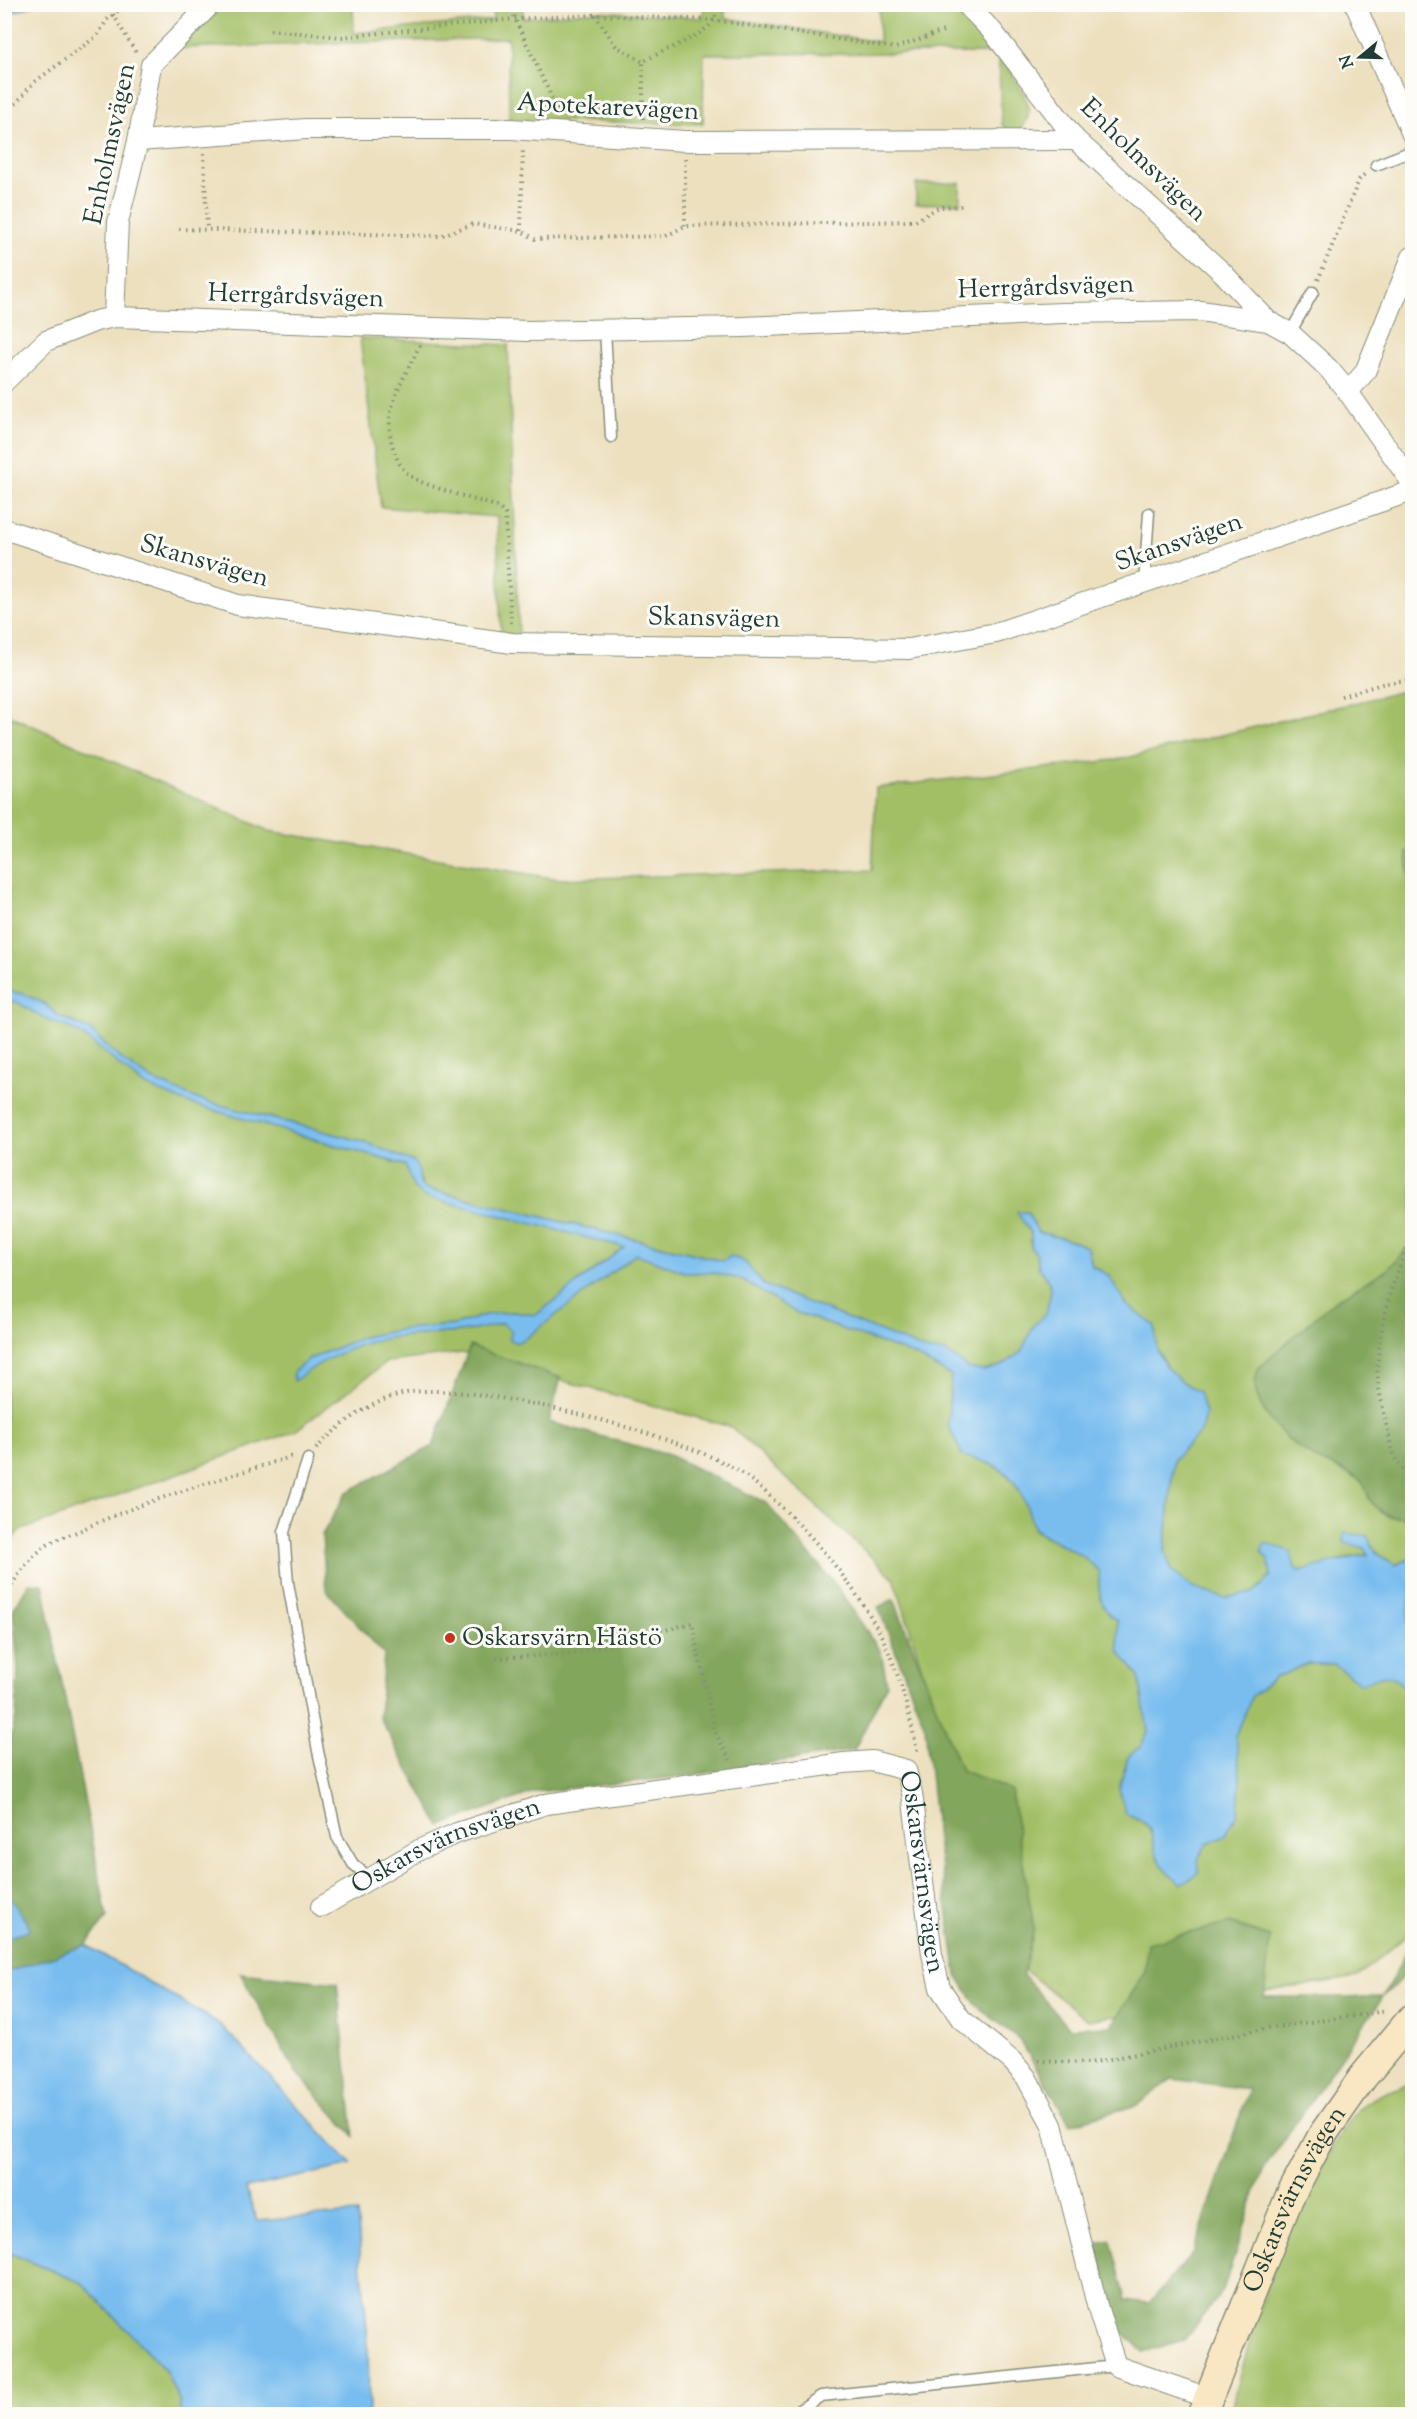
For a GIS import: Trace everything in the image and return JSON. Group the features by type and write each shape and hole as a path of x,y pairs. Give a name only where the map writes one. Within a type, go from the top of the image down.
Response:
{"street":[{"name":"Enholmsvägen","path":"114,317 118,222 138,141 151,64 210,4"},
{"name":"Enholmsvägen","path":"966,4 993,32 1076,140 1222,272 1268,321"},
{"path":"1355,4 1413,134"},
{"name":"Apotekarevägen","path":"138,141 306,129 523,129 685,141 1076,140"},
{"path":"1348,392 1365,372 1413,257"},
{"name":"Herrgårdsvägen","path":"4,382 46,341 96,321 114,317 429,329 605,330 743,327 1143,311 1200,311 1268,321 1290,333 1328,368 1348,392 1413,483"},
{"name":"Skansvägen","path":"4,529 238,605 512,643 909,649 996,633 1413,491"},
{"name":"Oskarsvärnsvägen","path":"321,1907 372,1880 419,1850 457,1833 546,1804 743,1776 872,1761 906,1770 912,1793 932,1954 940,1988 961,2019 1012,2061 1026,2077 1053,2125 1098,2309 1116,2366 1205,2407 1288,2198 1323,2134 1363,2077 1401,2014"}],"lane":[{"path":"1376,165 1413,151"},
{"path":"1290,333 1313,292"},
{"path":"605,330 610,437"},
{"path":"1144,584 1149,513"},
{"path":"308,1459 284,1532 288,1583 336,1837 353,1864 372,1880"},
{"path":"794,2415 821,2396 1116,2366"}],"path":[{"path":"107,4 137,55 151,64"},
{"path":"4,118 33,83 98,36 114,14 126,4"},
{"path":"511,4 515,19 568,133"},
{"path":"714,20 715,4"},
{"path":"595,15 616,46 643,62"},
{"path":"270,30 341,37 515,19 595,15 714,20 895,48 943,31"},
{"path":"643,62 656,53 673,48 714,20"},
{"path":"643,62 644,138"},
{"path":"521,231 523,129"},
{"path":"204,137 207,230"},
{"path":"685,141 686,226"},
{"path":"1313,292 1359,180 1376,165"},
{"path":"179,229 440,236 473,224 521,231 535,239 609,239 666,236 686,226 915,221 939,207 962,206"},
{"path":"429,329 392,405 387,423 392,445 398,465 413,478 498,507 505,514 512,643"},
{"path":"1341,696 1382,684 1413,679"},
{"path":"1413,1238 1400,1264 1386,1312 1378,1362 1378,1385 1394,1458 1413,1479"},
{"path":"4,1608 7,1591 22,1569 45,1547 99,1522 179,1493 290,1457 308,1459 321,1444 374,1403 411,1392 454,1391 534,1405 661,1438 739,1471 778,1503 818,1545 858,1598 889,1652 905,1699 922,1770 906,1770"},
{"path":"496,1658 571,1654 692,1623 715,1732 723,1752 743,1776"},
{"path":"1032,2056 1041,2061 1090,2063 1268,2028 1401,2014"}],"green space":[{"path":"934,3 948,5 958,10 970,20 998,53 704,54 703,124 509,120 508,38 180,48 223,5 353,5 354,33 493,20 493,5 523,5 523,18 598,11 703,18 704,5 725,5 725,18 879,42 879,5"},
{"path":"998,54 1026,98 1029,109 1027,120 1021,130 1011,131 1002,125"},
{"path":"960,183 960,203 916,204 916,184"},
{"path":"360,338 508,345 519,637 501,634 497,517 381,507"},
{"path":"1412,689 1412,853 1407,853 1412,915 1412,1030 1409,1043 1412,1058 1412,1244 1387,1270 1334,1301 1258,1369 1314,1458 1357,1478 1366,1486 1369,1499 1387,1516 1412,1519 1412,1558 1396,1565 1377,1554 1367,1536 1365,1548 1369,1555 1344,1558 1335,1564 1300,1571 1268,1559 1271,1576 1253,1593 1224,1598 1193,1588 1172,1571 1165,1551 1174,1459 1202,1430 1199,1392 1174,1379 1154,1344 1155,1326 1126,1304 1108,1275 1092,1266 1088,1248 1073,1241 1038,1232 1027,1212 1018,1213 1031,1234 1031,1248 1037,1255 1039,1268 1048,1279 1051,1292 1046,1313 1034,1325 1021,1352 1003,1365 984,1371 970,1369 945,1352 928,1351 764,1285 745,1262 731,1256 724,1261 424,1188 413,1162 362,1141 200,1100 152,1080 117,1056 90,1030 57,1015 45,1004 24,994 5,991 4,713 269,831 558,879 872,870 876,788 1122,759"},
{"path":"1407,852 1412,853 1412,915"},
{"path":"5,1000 17,1002 45,1019 70,1028 89,1040 144,1085 188,1103 406,1166 414,1188 423,1196 624,1247 536,1315 513,1312 486,1315 455,1325 403,1329 363,1337 309,1359 294,1380 346,1350 390,1338 466,1331 502,1323 512,1332 526,1338 636,1254 687,1273 710,1272 740,1279 795,1312 914,1355 952,1376 948,1425 963,1456 993,1465 1003,1472 1018,1489 1034,1530 1084,1557 1099,1571 1103,1605 1117,1621 1119,1651 1139,1677 1148,1732 1140,1747 1128,1757 1119,1789 1126,1814 1142,1821 1153,1836 1158,1860 1198,1860 1206,1845 1225,1836 1240,1777 1236,1736 1252,1696 1274,1678 1307,1664 1334,1664 1361,1684 1387,1675 1397,1679 1408,1691 1412,1691 1412,1931 1357,1977 1088,2020 1013,1961 894,1578 731,1427 462,1353 387,1362 295,1431 19,1531 5,1548"},
{"path":"1412,1244 1411,1519 1381,1512 1372,1503 1364,1485 1358,1478 1307,1454 1288,1439 1264,1411 1255,1386 1258,1369 1334,1301 1387,1270"},
{"path":"470,1346 561,1378 549,1422 669,1455 765,1502 835,1584 881,1652 887,1684 854,1750 686,1776 534,1792 440,1826 379,1717 384,1654 326,1590 322,1535 347,1492 433,1446"},
{"path":"29,1583 43,1584 107,1917 86,1945 5,1973 5,1939 31,1929 4,1889 5,1760 16,1717 18,1669 13,1610"},
{"path":"894,1599 961,1770 1011,1791 1034,1929 1023,1975 1069,2028 1111,2026 1145,1973 1147,1943 1230,1923 1270,1937 1264,1997 1383,1997 1263,2170 1223,2290 1184,2340 1143,2352 1120,2329 1095,2243 1111,2240 1126,2300 1149,2303 1193,2253 1249,2089 1172,2079 1137,2105 1070,2124 1020,2040 976,2005 957,1975 937,1840 925,1727 878,1607"},
{"path":"1412,1940 1412,1967 1383,1997"},
{"path":"240,1973 337,1983 354,2136 295,2071"},
{"path":"1412,2084 1412,2414 1231,2414 1249,2343 1272,2271 1286,2235 1319,2168 1356,2111 1378,2096"},
{"path":"4,2251 82,2283 165,2370 180,2402 180,2414 5,2414"}],"water":[{"path":"5,4 34,4 34,5 5,15"},
{"path":"4,991 24,994 45,1004 57,1015 90,1030 117,1056 152,1080 200,1100 362,1141 414,1162 419,1172 420,1184 424,1188 723,1261 731,1256 745,1262 764,1285 928,1351 945,1352 970,1369 984,1371 1003,1365 1021,1352 1034,1325 1046,1313 1051,1292 1048,1279 1039,1268 1037,1255 1031,1248 1031,1234 1017,1212 1027,1212 1038,1232 1073,1241 1088,1248 1092,1266 1108,1275 1126,1304 1155,1326 1157,1349 1166,1366 1180,1380 1199,1392 1205,1413 1202,1430 1174,1459 1165,1550 1172,1571 1193,1588 1224,1598 1253,1593 1271,1576 1268,1559 1261,1552 1265,1543 1290,1551 1295,1568 1300,1571 1368,1555 1365,1548 1344,1543 1345,1533 1367,1536 1377,1554 1396,1565 1412,1558 1412,1596 1409,1605 1412,1691 1408,1692 1392,1676 1376,1677 1361,1684 1334,1664 1307,1664 1274,1678 1252,1696 1236,1736 1240,1777 1238,1813 1225,1836 1206,1845 1198,1860 1199,1872 1181,1884 1161,1864 1148,1826 1126,1814 1119,1789 1128,1757 1140,1747 1148,1732 1139,1677 1119,1651 1117,1621 1103,1605 1099,1571 1084,1557 1034,1529 1019,1489 1004,1472 993,1465 963,1456 948,1425 951,1376 914,1355 795,1312 740,1279 710,1272 687,1273 636,1254 526,1338 516,1343 509,1339 512,1332 502,1323 466,1331 390,1338 346,1351 319,1364 294,1381 293,1372 309,1359 363,1337 403,1329 455,1325 485,1315 513,1312 536,1315 624,1247 423,1196 414,1188 405,1165 188,1103 144,1085 89,1040 70,1028 45,1019 17,1002 5,1000"},
{"path":"4,1889 31,1929 5,1939 4,1939"},
{"path":"86,1945 220,2024 352,2165 246,2188 257,2221 357,2213 368,2341 369,2414 180,2414 180,2402 165,2370 82,2283 5,2251 5,1973"}],"place":[{"name":"Oskarsvärn Hästö","path":"450,1638"}]}
